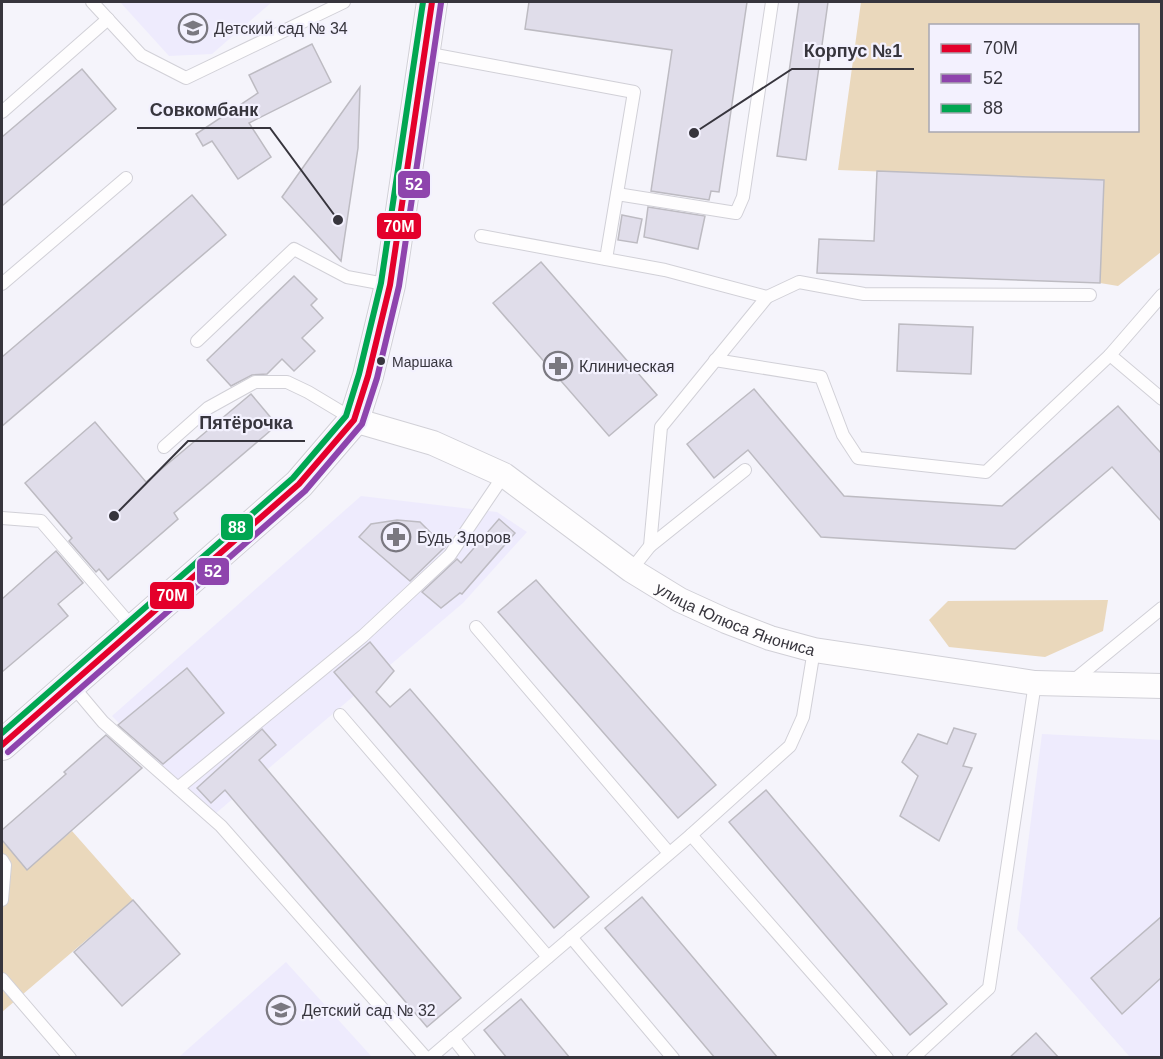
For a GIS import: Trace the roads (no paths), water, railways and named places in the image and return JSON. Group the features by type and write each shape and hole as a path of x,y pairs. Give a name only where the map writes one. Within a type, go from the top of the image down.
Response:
{"street":[{"path":"2,745 299,484 354,420 368,376 390,285 432,2"},
{"name":"улица Юлюса Янониса","path":"354,420 433,444 504,475 631,570 680,600 770,638 814,650 1035,683 1161,686"}],"lane":[{"path":"92,2 141,55 186,78 344,2"},
{"path":"617,194 736,213 743,197 772,2"},
{"path":"2,112 108,19"},
{"path":"424,53 634,92 606,259"},
{"path":"2,284 126,178"},
{"path":"481,236 665,270 767,297"},
{"path":"198,341 294,249 347,278 390,285"},
{"path":"650,546 660,427 767,297 799,282 864,294 1090,295"},
{"path":"715,360 821,377 843,435 858,458 986,472 1110,355 1161,296"},
{"path":"1110,355 1161,399"},
{"path":"164,447 208,408 255,382 287,382 354,420"},
{"path":"631,570 650,546 745,470"},
{"path":"177,788 363,636 450,555 504,475"},
{"path":"2,518 41,521 134,628"},
{"path":"1070,684 1161,608"},
{"path":"476,627 669,853"},
{"path":"71,684 103,722 221,826 428,1058 691,835 790,746 803,717 814,650"},
{"path":"913,1058 989,988 1035,683"},
{"path":"340,715 548,957"},
{"path":"691,835 886,1058"},
{"path":"2,860 5,865 2,900"},
{"path":"571,937 673,1058"},
{"path":"2,979 70,1058"},
{"path":"453,1038 469,1058"}],"place":[{"name":"Детский сад № 34","path":"193,28"},
{"name":"Корпус №1","path":"694,133"},
{"name":"Совкомбанк","path":"338,220"},
{"name":"Маршака","path":"381,361"},
{"name":"Клиническая","path":"558,366"},
{"name":"Пятёрочка","path":"114,516"},
{"name":"Будь Здоров","path":"396,537"},
{"name":"Детский сад № 32","path":"281,1010"}]}
